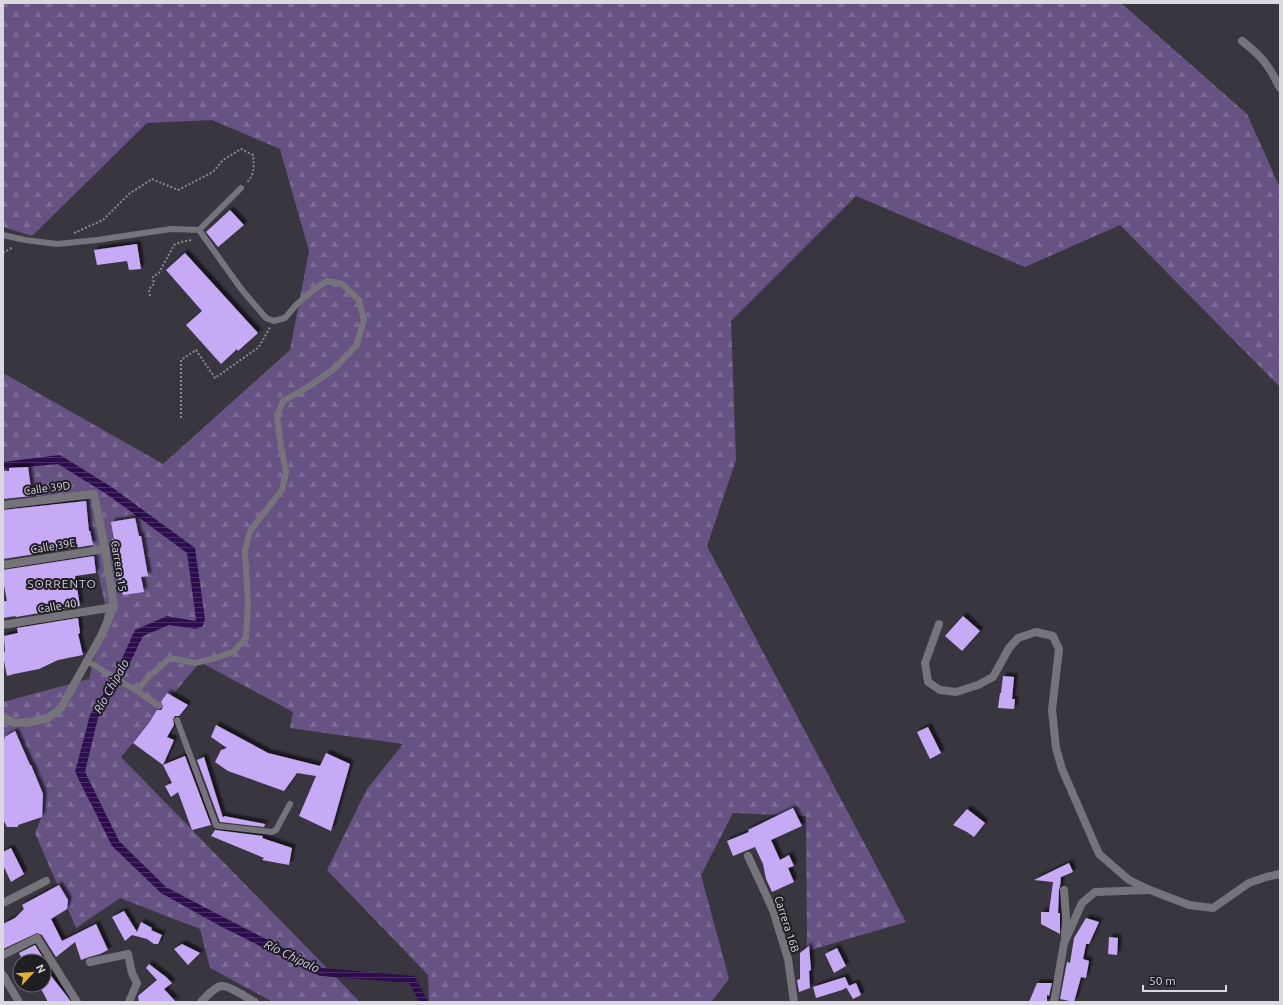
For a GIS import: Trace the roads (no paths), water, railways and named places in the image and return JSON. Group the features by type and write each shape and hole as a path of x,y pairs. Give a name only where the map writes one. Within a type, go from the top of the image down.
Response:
{"street":[{"path":"1242,41 1258,54 1272,72 1280,88"},
{"name":"Calle 39D","path":"3,505 94,494"},
{"name":"Carrera 15","path":"3,717 14,722 30,722 48,718 61,708 101,636 114,607 106,549 94,494"},
{"name":"Calle 39E","path":"3,565 106,549"},
{"name":"Calle 40","path":"3,625 114,607"},
{"path":"940,624 925,663 928,682 940,690 956,692 978,685 993,677 1009,648 1018,638 1036,632 1053,636 1059,649 1052,710 1056,748 1062,769 1099,854 1129,880 1189,905 1213,908 1249,883 1280,874"},
{"name":"Carrera 16B","path":"748,856 773,910 788,959 794,1002"},
{"path":"3,903 46,881"},
{"path":"1054,1002 1064,943 1066,918 1064,890"},
{"path":"1064,943 1082,903 1095,892 1150,890"},
{"path":"3,956 37,938 77,1002"},
{"path":"90,962 128,954 132,973 137,983 129,1002"},
{"path":"3,975 19,1002"},
{"path":"201,1002 211,992 220,986 227,987 255,1002"}],"lane":[{"path":"3,235 25,240 57,244 97,240 171,229 199,230 241,188"},
{"path":"137,691 147,678 169,659 195,663 212,659 233,652 246,638 248,603 245,550 250,531 282,490 286,472 277,416 283,401 334,370 356,346 364,320 359,300 342,284 327,281 312,291 296,305 285,318 274,321 266,318 242,290 199,230"},
{"path":"87,661 128,685 159,706"},
{"path":"177,720 216,825 272,832 276,830 290,804"}],"water":[{"name":"Río Chipalo","path":"60,455 113,488 195,548 205,619 203,626 196,629 169,625 143,636 121,681 98,718 85,772 119,841 166,887 225,918 323,968 415,976 428,1002 419,1002 409,983 320,976 220,926 161,893 112,846 75,772 90,715 113,678 135,630 167,616 195,621 196,619 187,553 108,495 58,464 3,469 3,462"}],"district":[{"name":"SORRENTO","path":"62,583"}]}
